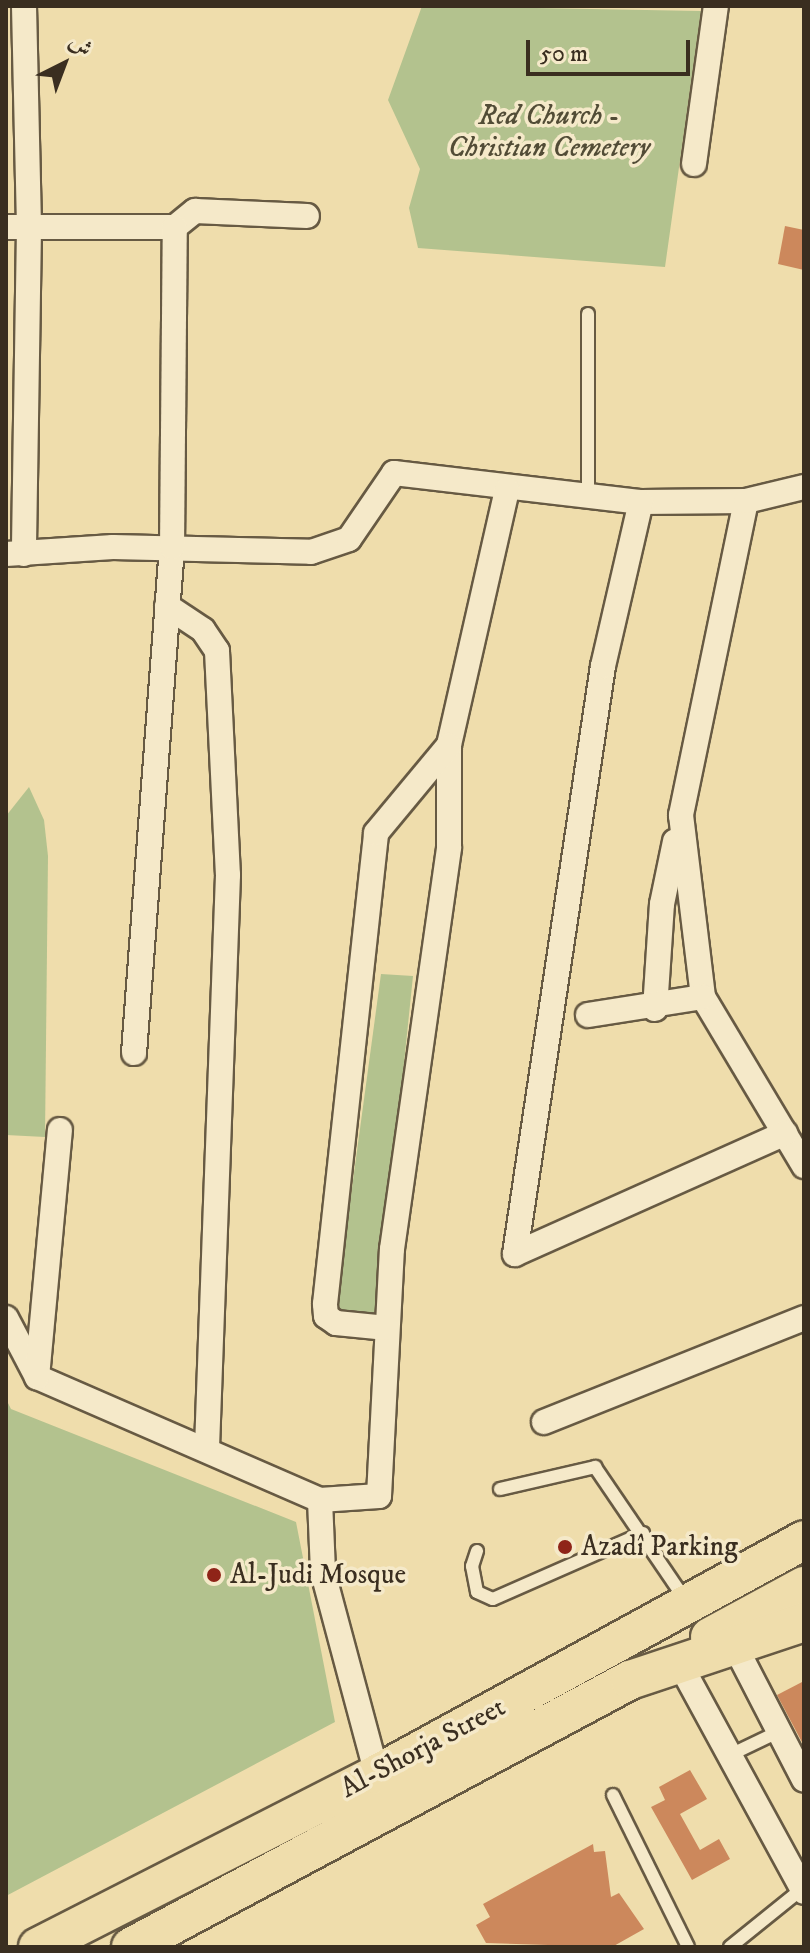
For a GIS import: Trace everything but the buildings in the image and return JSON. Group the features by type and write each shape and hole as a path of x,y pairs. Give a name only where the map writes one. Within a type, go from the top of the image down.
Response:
{"main road":[{"name":"Al-Shorja Street","path":"38,1947 377,1774 804,1540"},
{"path":"630,1680 804,1586"},
{"name":"Al-Shorja Street","path":"131,1947 630,1680 736,1648 804,1622"}],"street":[{"path":"24,6 15,554 172,547 311,552 349,539 394,473 588,499 641,502 746,501 804,487"},
{"path":"694,164 716,6"},
{"path":"18,228 175,227 195,211 307,216"},
{"path":"134,1053 172,547 175,227"},
{"path":"6,1318 37,1377 320,1500 379,1496 392,1249 449,847 449,745 507,489"},
{"path":"655,1009 662,904 746,501"},
{"path":"641,502 603,666 515,1254 785,1133"},
{"path":"167,606 203,630 217,651 228,860 207,1449"},
{"path":"387,1328 336,1323 326,1316 325,1304 376,833 449,745"},
{"path":"681,815 703,997 804,1166"},
{"path":"588,1015 655,1009 703,997"},
{"path":"37,1377 60,1130"},
{"path":"544,1422 804,1318"},
{"path":"320,1500 323,1573 377,1774"},
{"path":"736,1648 804,1780"},
{"path":"681,1666 732,1754 803,1891"}],"lane":[{"path":"588,314 588,499"},
{"path":"500,1489 595,1467 688,1603"},
{"path":"477,1551 472,1566 477,1592 493,1599 643,1533"},
{"path":"732,1754 778,1732"},
{"path":"613,1795 688,1947"},
{"path":"730,1947 803,1891"}],"green space":[{"name":"Red Church - Christian Cemetery","path":"422,6 701,11 665,267 418,248 409,208 420,169 388,100"},
{"path":"29,787 44,820 48,856 45,1137 6,1135 6,816"},
{"path":"381,974 413,976 378,1315 335,1313"},
{"path":"6,1399 11,1409 296,1522 335,1722 6,1896"}],"place":[{"name":"Azadî Parking","path":"565,1547"},
{"name":"Al-Judi Mosque","path":"214,1575"}]}
